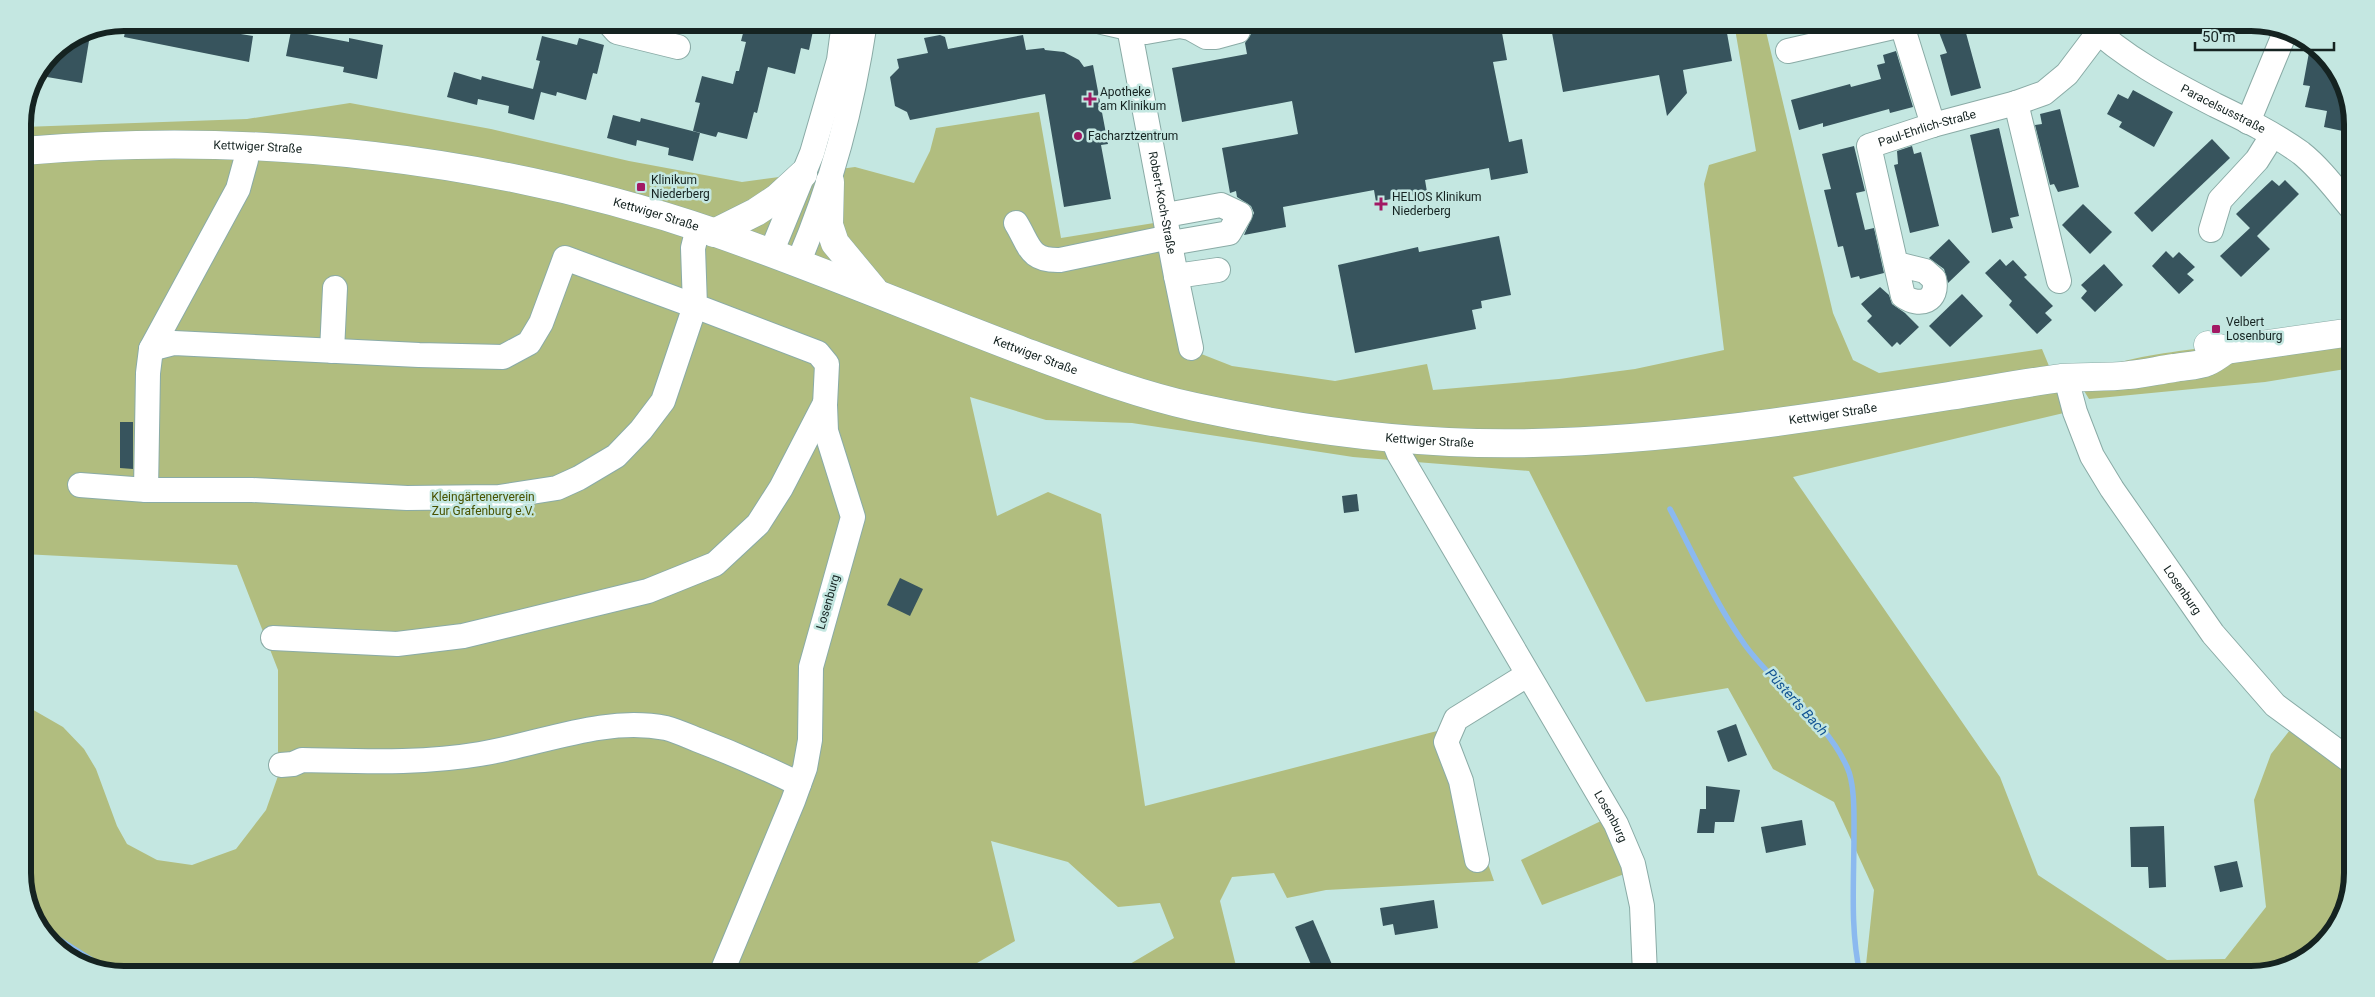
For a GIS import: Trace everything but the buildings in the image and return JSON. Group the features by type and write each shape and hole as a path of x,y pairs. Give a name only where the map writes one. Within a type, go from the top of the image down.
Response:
{"main road":[{"name":"Kettwiger Straße","path":"31,150 87,145 192,144 279,146 366,155 522,180 628,206 706,230 798,263 1105,381 1154,396 1261,420 1393,438 1489,443 1604,439 1758,424 2066,378 2128,356 2207,344 2226,350 2344,333"},
{"path":"706,230 756,212 777,198 803,174"},
{"path":"830,182 829,225 834,243 878,295"}],"street":[{"path":"615,31 678,48"},
{"path":"771,253 812,153 839,60 843,31"},
{"path":"798,263 830,182 851,105 863,31"},
{"name":"Robert-Koch-Straße","path":"1130,31 1191,348"},
{"path":"1196,31 1206,36 1216,37 1238,31"},
{"path":"1788,51 1872,31"},
{"path":"1903,31 1933,124"},
{"name":"Paul-Ehrlich-Straße","path":"1897,264 1869,146 1933,124 2016,104 2044,93 2067,74 2090,31"},
{"name":"Paracelsusstraße","path":"2096,31 2154,72 2248,122 2302,154 2331,181 2344,200"},
{"path":"2248,122 2283,37"},
{"path":"2016,104 2059,281"},
{"path":"2211,230 2220,200 2257,160 2272,136"},
{"path":"146,490 148,374 151,349 238,189 246,160 246,146"},
{"path":"1016,223 1031,252 1039,258 1049,260 1060,260 1169,232"},
{"path":"80,486 146,490 252,490 407,498 499,497 557,488 579,478 616,456 641,430 663,401 695,306 693,248 706,230"},
{"name":"Losenburg","path":"332,351 503,357 529,343 541,323 565,258 818,352 827,364 826,431 853,517 811,667 810,740 799,784 724,966"},
{"path":"1176,276 1218,270"},
{"path":"151,349 174,343 332,351 334,288"},
{"name":"Losenburg","path":"2066,378 2075,412 2092,456 2112,489 2213,634 2275,705 2344,756"},
{"path":"273,638 397,644 464,636 648,591 715,564 758,524 781,488 825,405"},
{"name":"Losenburg","path":"1393,438 1399,454 1616,824 1634,864 1642,906 1645,966"},
{"path":"1477,860 1461,781 1446,742 1456,720 1527,675"},
{"path":"282,765 293,764 302,760 412,761 472,755 623,724 667,729 720,748 799,784"}],"green space":[{"name":"Kleingärtenerverein Zur Grafenburg e.V.","path":"1735,31 1766,31 1833,313 1853,360 1879,373 2042,349 2068,412 1793,477 2000,777 2038,875 2167,960 2225,959 2266,907 2254,800 2271,754 2294,725 2344,762 2344,872 2342,891 2337,908 2331,919 2316,938 2302,950 2274,963 2250,966 1866,966 1874,890 1834,802 1773,769 1728,688 1646,702 1529,471 1353,457 1132,423 1046,420 970,397 997,516 1048,492 1101,514 1145,806 1441,730 1494,881 1326,890 1287,898 1274,873 1232,877 1220,901 1236,966 1127,966 1174,938 1160,903 1118,907 1068,862 991,841 1015,941 972,966 119,966 89,959 73,950 54,934 41,914 36,902 31,878 31,709 63,727 84,749 96,769 117,826 127,844 157,860 192,865 236,849 266,810 278,776 278,670 237,565 31,554 31,127 247,119 350,103 491,129 629,161 742,182 855,167 914,183 930,151 936,128 1039,112 1061,238 1154,223 1181,346 1232,366 1335,381 1427,364 1433,390 1559,379 1635,369 1724,350 1704,184 1709,165 1756,151"},
{"path":"2344,337 2344,369 2265,382 2089,399 2078,381 2097,370 2128,360 2165,353 2251,343"},
{"path":"1605,819 1627,873 1542,905 1521,860"}],"waterway":[{"name":"Püsterts Bach","path":"1670,509 1714,596 1734,629 1757,661 1826,733 1838,749 1850,774 1854,800 1853,887 1855,940 1859,966"},
{"path":"60,940 92,960"}],"place":[{"name":"Apotheke am Klinikum","path":"1090,99"},
{"name":"Facharztzentrum","path":"1078,136"},
{"name":"Klinikum Niederberg","path":"641,187"},
{"name":"HELIOS Klinikum Niederberg","path":"1381,204"},
{"name":"Velbert Losenburg","path":"2216,329"}]}
